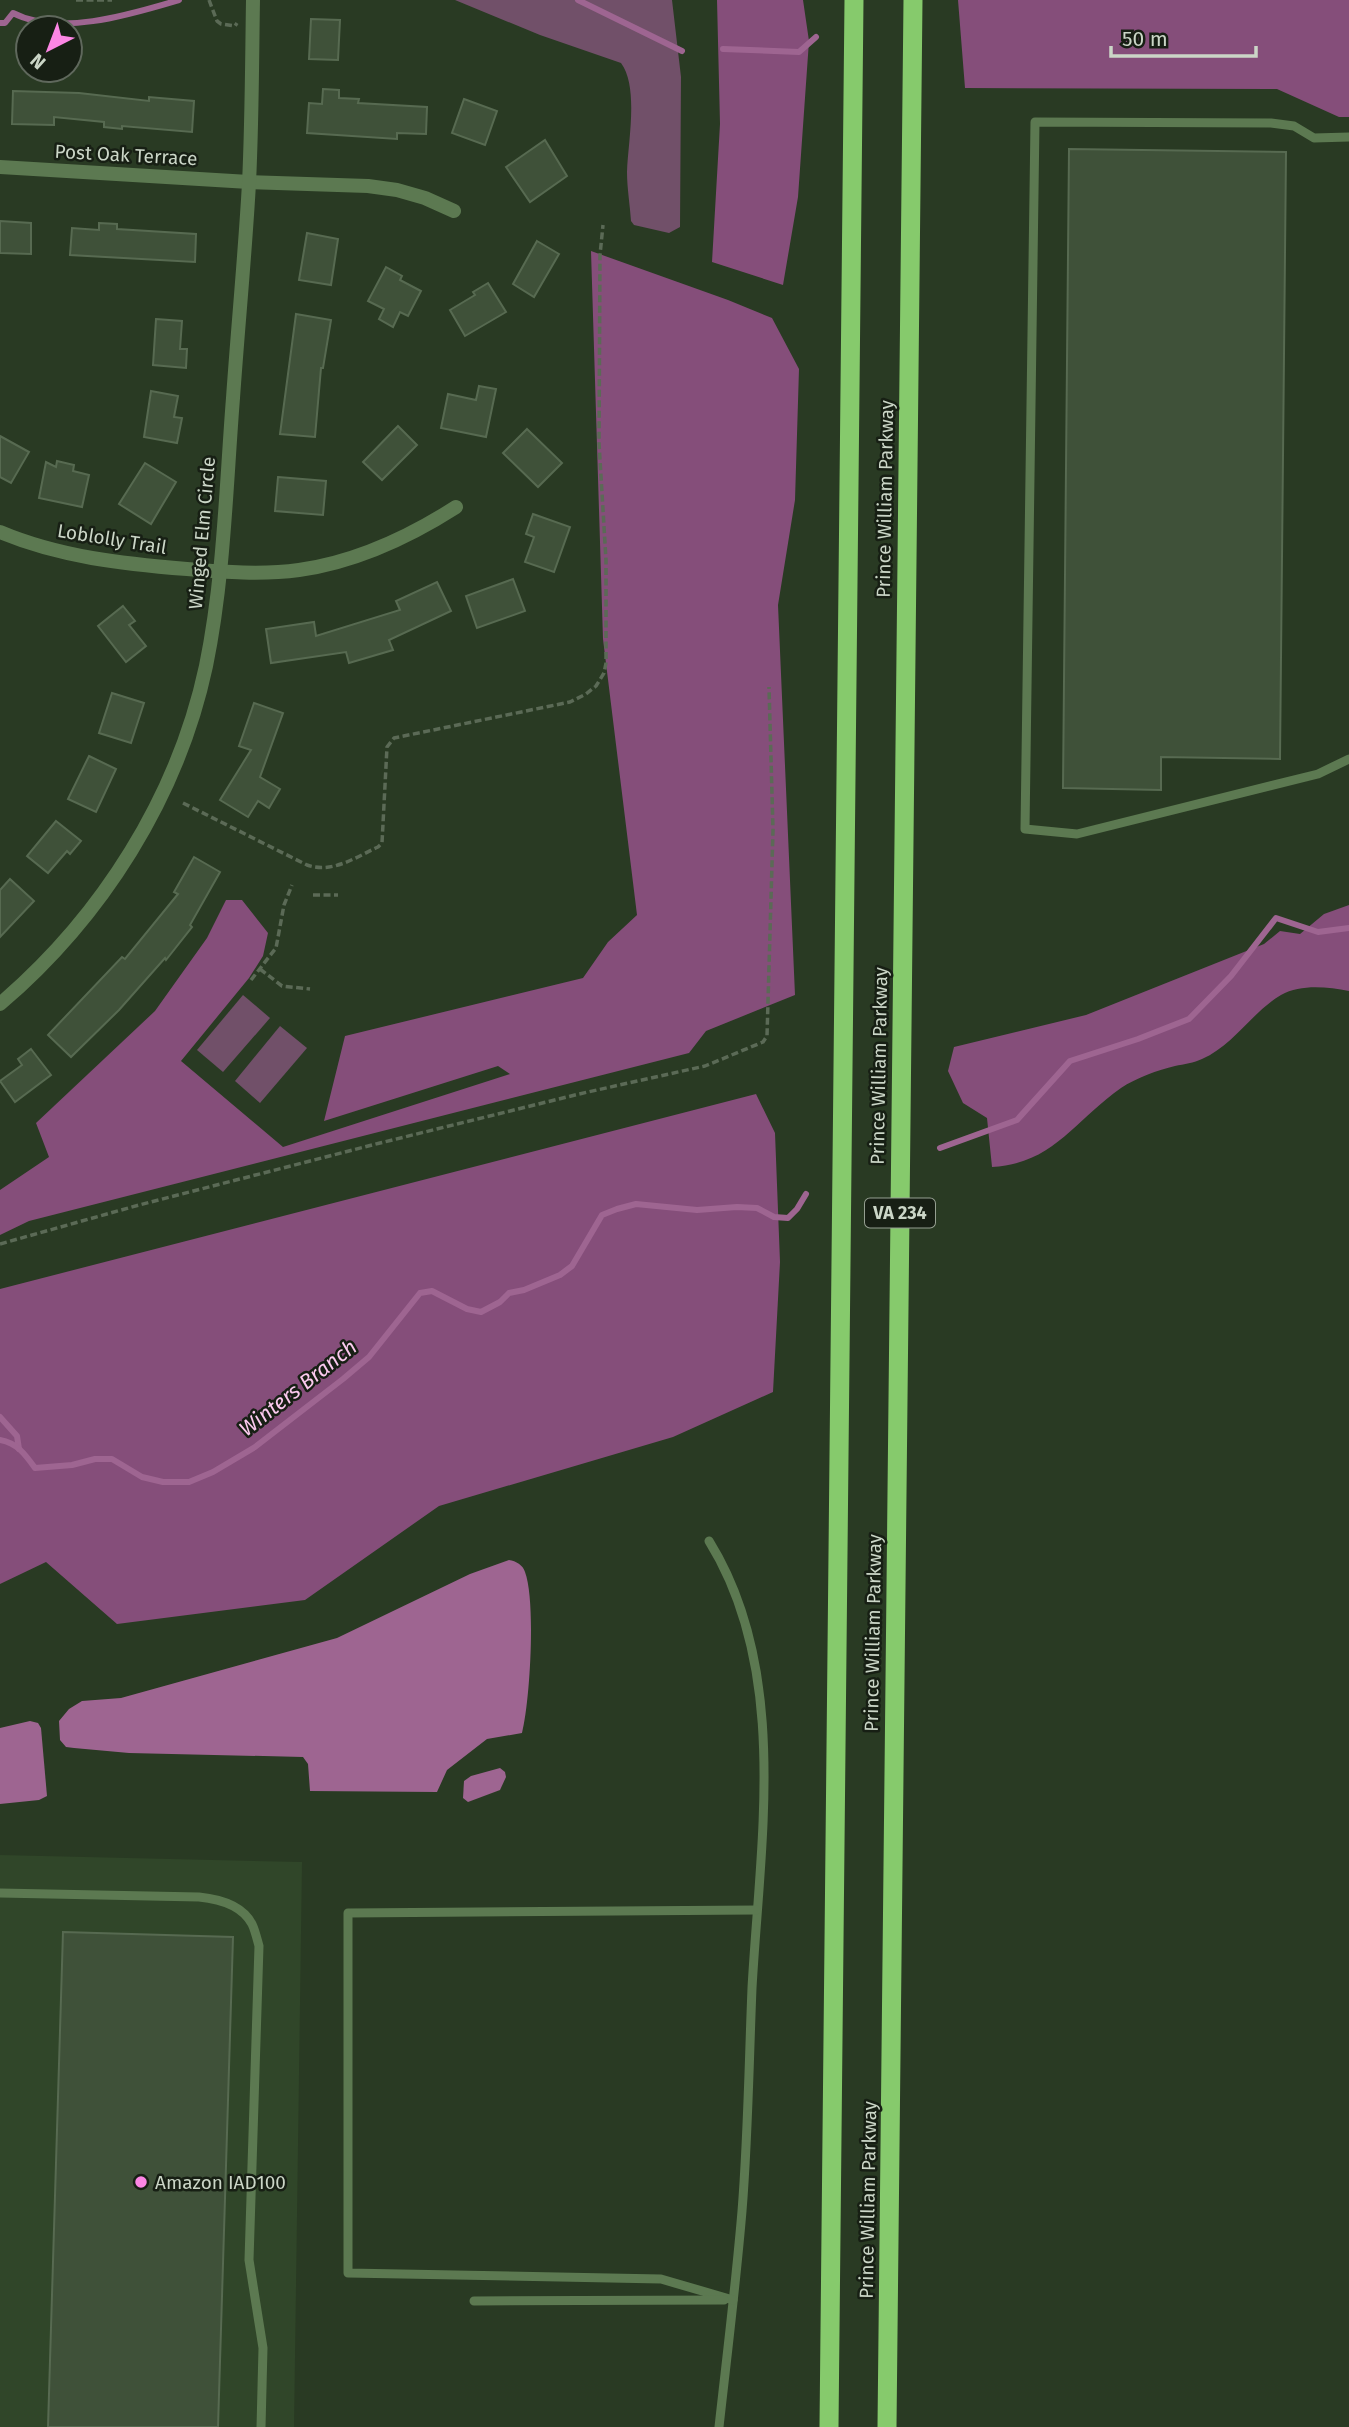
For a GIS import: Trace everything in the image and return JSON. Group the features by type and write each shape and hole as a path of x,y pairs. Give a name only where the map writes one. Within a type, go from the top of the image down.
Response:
{"highway":[{"name":"Prince William Parkway","path":"829,2427 854,0"},
{"name":"Prince William Parkway","path":"887,2427 913,0"}],"street":[{"name":"Winged Elm Circle","path":"0,1004 48,959 90,910 123,865 176,767 206,667 220,572 249,182 253,1"},
{"name":"Post Oak Terrace","path":"0,167 249,182 368,186 425,198 454,211"},
{"name":"Loblolly Trail","path":"0,532 48,549 91,559 220,572 299,570 379,548 421,529 456,507"}],"lane":[{"path":"1349,137 1314,138 1294,125 1271,123 1035,122 1025,829 1077,834 1318,774 1349,759"},
{"path":"709,1541 736,1596 750,1641 760,1689 764,1741 764,1800 742,2209 719,2427"},
{"path":"0,1893 220,1899 237,1909 252,1923 258,1946 249,2260 263,2348 261,2427"},
{"path":"733,2300 661,2279 348,2273 348,1913 756,1910"},
{"path":"474,2301 733,2300"}],"path":[{"path":"76,0 112,0"},
{"path":"209,0 217,21 235,26 253,1"},
{"path":"183,803 303,866 331,867 380,845 383,840 387,747 394,738 570,702 592,689 602,677 606,652 606,560 599,443 600,256 603,225"},
{"path":"0,1244 380,1143 705,1066 762,1042 766,1037 773,830 769,687"},
{"path":"251,980 278,944 284,905 292,885"},
{"path":"313,895 338,895"},
{"path":"260,969 282,986 310,989"}],"shaded area":[{"path":"455,0 672,0 681,77 680,227 669,233 634,225 631,221 627,172 631,100 630,86 621,63 540,35"},
{"path":"717,0 803,0 809,41 798,197 783,285 712,262 720,124"},
{"path":"958,0 1349,0 1349,117 1339,117 1277,89 965,88"},
{"path":"591,251 772,318 799,369 795,500 778,605 795,995 706,1031 689,1053 29,1221 0,1235 0,1190 49,1157 36,1123 155,1011 207,938 226,900 242,900 268,933 263,956 249,978 181,1061 283,1147 510,1074 498,1066 324,1121 345,1036 583,978 608,942 637,915 603,639"},
{"path":"1349,905 1349,991 1306,988 1281,995 1213,1053 1133,1081 1105,1100 1047,1149 1013,1164 992,1167 987,1118 963,1103 948,1071 954,1047 1086,1015 1264,944 1280,931 1300,934 1324,914"},
{"path":"243,995 270,1018 223,1072 197,1050"},
{"path":"280,1026 307,1048 260,1103 235,1081"},
{"path":"756,1094 775,1133 780,1262 773,1392 673,1437 439,1506 305,1600 117,1624 46,1562 0,1584 0,1289"},
{"path":"509,1560 519,1564 524,1570 530,1605 529,1676 522,1733 487,1739 447,1770 437,1792 310,1791 308,1764 303,1757 129,1753 66,1747 60,1740 59,1721 69,1709 82,1701 121,1698 337,1638 470,1574"},
{"path":"30,1721 38,1723 41,1728 47,1796 39,1800 0,1804 0,1728"},
{"path":"500,1768 506,1777 500,1790 468,1802 463,1798 464,1781 471,1776"},
{"path":"0,1855 302,1862 294,2427 0,2427"}],"building":[{"path":"311,19 340,20 338,60 309,59"},
{"path":"323,89 339,90 339,98 359,99 358,103 427,107 426,134 397,133 397,139 307,133 309,103 322,104"},
{"path":"13,91 79,93 149,101 149,97 194,101 192,132 122,126 122,129 104,127 104,122 54,117 54,125 12,124"},
{"path":"464,99 497,111 485,145 452,133"},
{"path":"545,140 567,176 530,202 506,167"},
{"path":"1069,149 1286,152 1280,759 1161,757 1161,790 1063,788"},
{"path":"0,221 31,223 31,254 0,253"},
{"path":"99,223 117,224 117,229 196,234 195,262 70,255 72,228 99,230"},
{"path":"307,233 338,239 331,285 299,280"},
{"path":"537,241 559,254 534,297 513,284"},
{"path":"386,267 402,276 400,280 421,291 408,316 400,312 393,327 379,319 384,309 368,301"},
{"path":"488,283 506,312 465,336 450,310 475,295 473,292"},
{"path":"296,314 331,320 321,368 315,437 280,434"},
{"path":"156,319 182,321 180,349 187,349 186,368 153,365"},
{"path":"479,386 496,389 486,437 441,428 448,394 476,400"},
{"path":"151,391 178,396 174,417 182,418 177,443 144,437"},
{"path":"398,426 417,445 382,480 363,462"},
{"path":"527,429 562,463 538,487 503,453"},
{"path":"0,436 29,452 11,483 0,477"},
{"path":"57,461 74,465 73,471 89,475 82,507 39,498 46,462 56,467"},
{"path":"145,463 176,482 151,524 119,504"},
{"path":"278,477 326,481 323,515 275,511"},
{"path":"533,514 570,527 554,572 525,562 534,537 526,534"},
{"path":"513,579 525,611 477,628 466,596"},
{"path":"437,582 451,611 389,640 393,650 349,663 346,652 271,663 266,629 314,622 316,636 400,610 396,601"},
{"path":"123,606 135,621 129,625 146,646 126,662 98,626"},
{"path":"112,693 144,703 131,743 99,733"},
{"path":"254,703 283,713 260,777 280,789 269,808 258,801 248,817 220,800 251,750 239,746"},
{"path":"89,756 116,769 96,812 68,799"},
{"path":"56,821 81,841 70,854 67,851 48,873 27,856"},
{"path":"194,857 220,872 190,925 192,927 166,960 165,958 119,1010 71,1057 48,1035 122,957 125,959 178,894 174,892"},
{"path":"10,879 34,901 0,937 0,890"},
{"path":"31,1049 51,1075 15,1102 0,1081 22,1065 18,1059"},
{"name":"Amazon IAD100","path":"63,1932 233,1937 218,2427 48,2427"}],"waterway":[{"path":"0,23 5,23 13,13 31,20 52,23 96,21 179,0"},
{"path":"578,0 682,51"},
{"path":"723,49 799,52 816,37"},
{"name":"Winters Branch","path":"940,1148 1017,1120 1070,1061 1189,1019 1231,976 1276,918 1318,932 1349,928"},
{"name":"Winters Branch","path":"0,1440 16,1446 35,1468 112,1459 142,1477 163,1482 189,1482 213,1472 255,1447 343,1379 369,1357 420,1293 432,1291 467,1309 481,1312 500,1302 509,1293 524,1290 560,1275 572,1266 602,1215 617,1209 636,1204 697,1210 757,1208 774,1217 788,1218 806,1194"},
{"path":"0,1417 17,1436 19,1449"}],"place":[{"name":"Amazon IAD100","path":"141,2182"}]}
